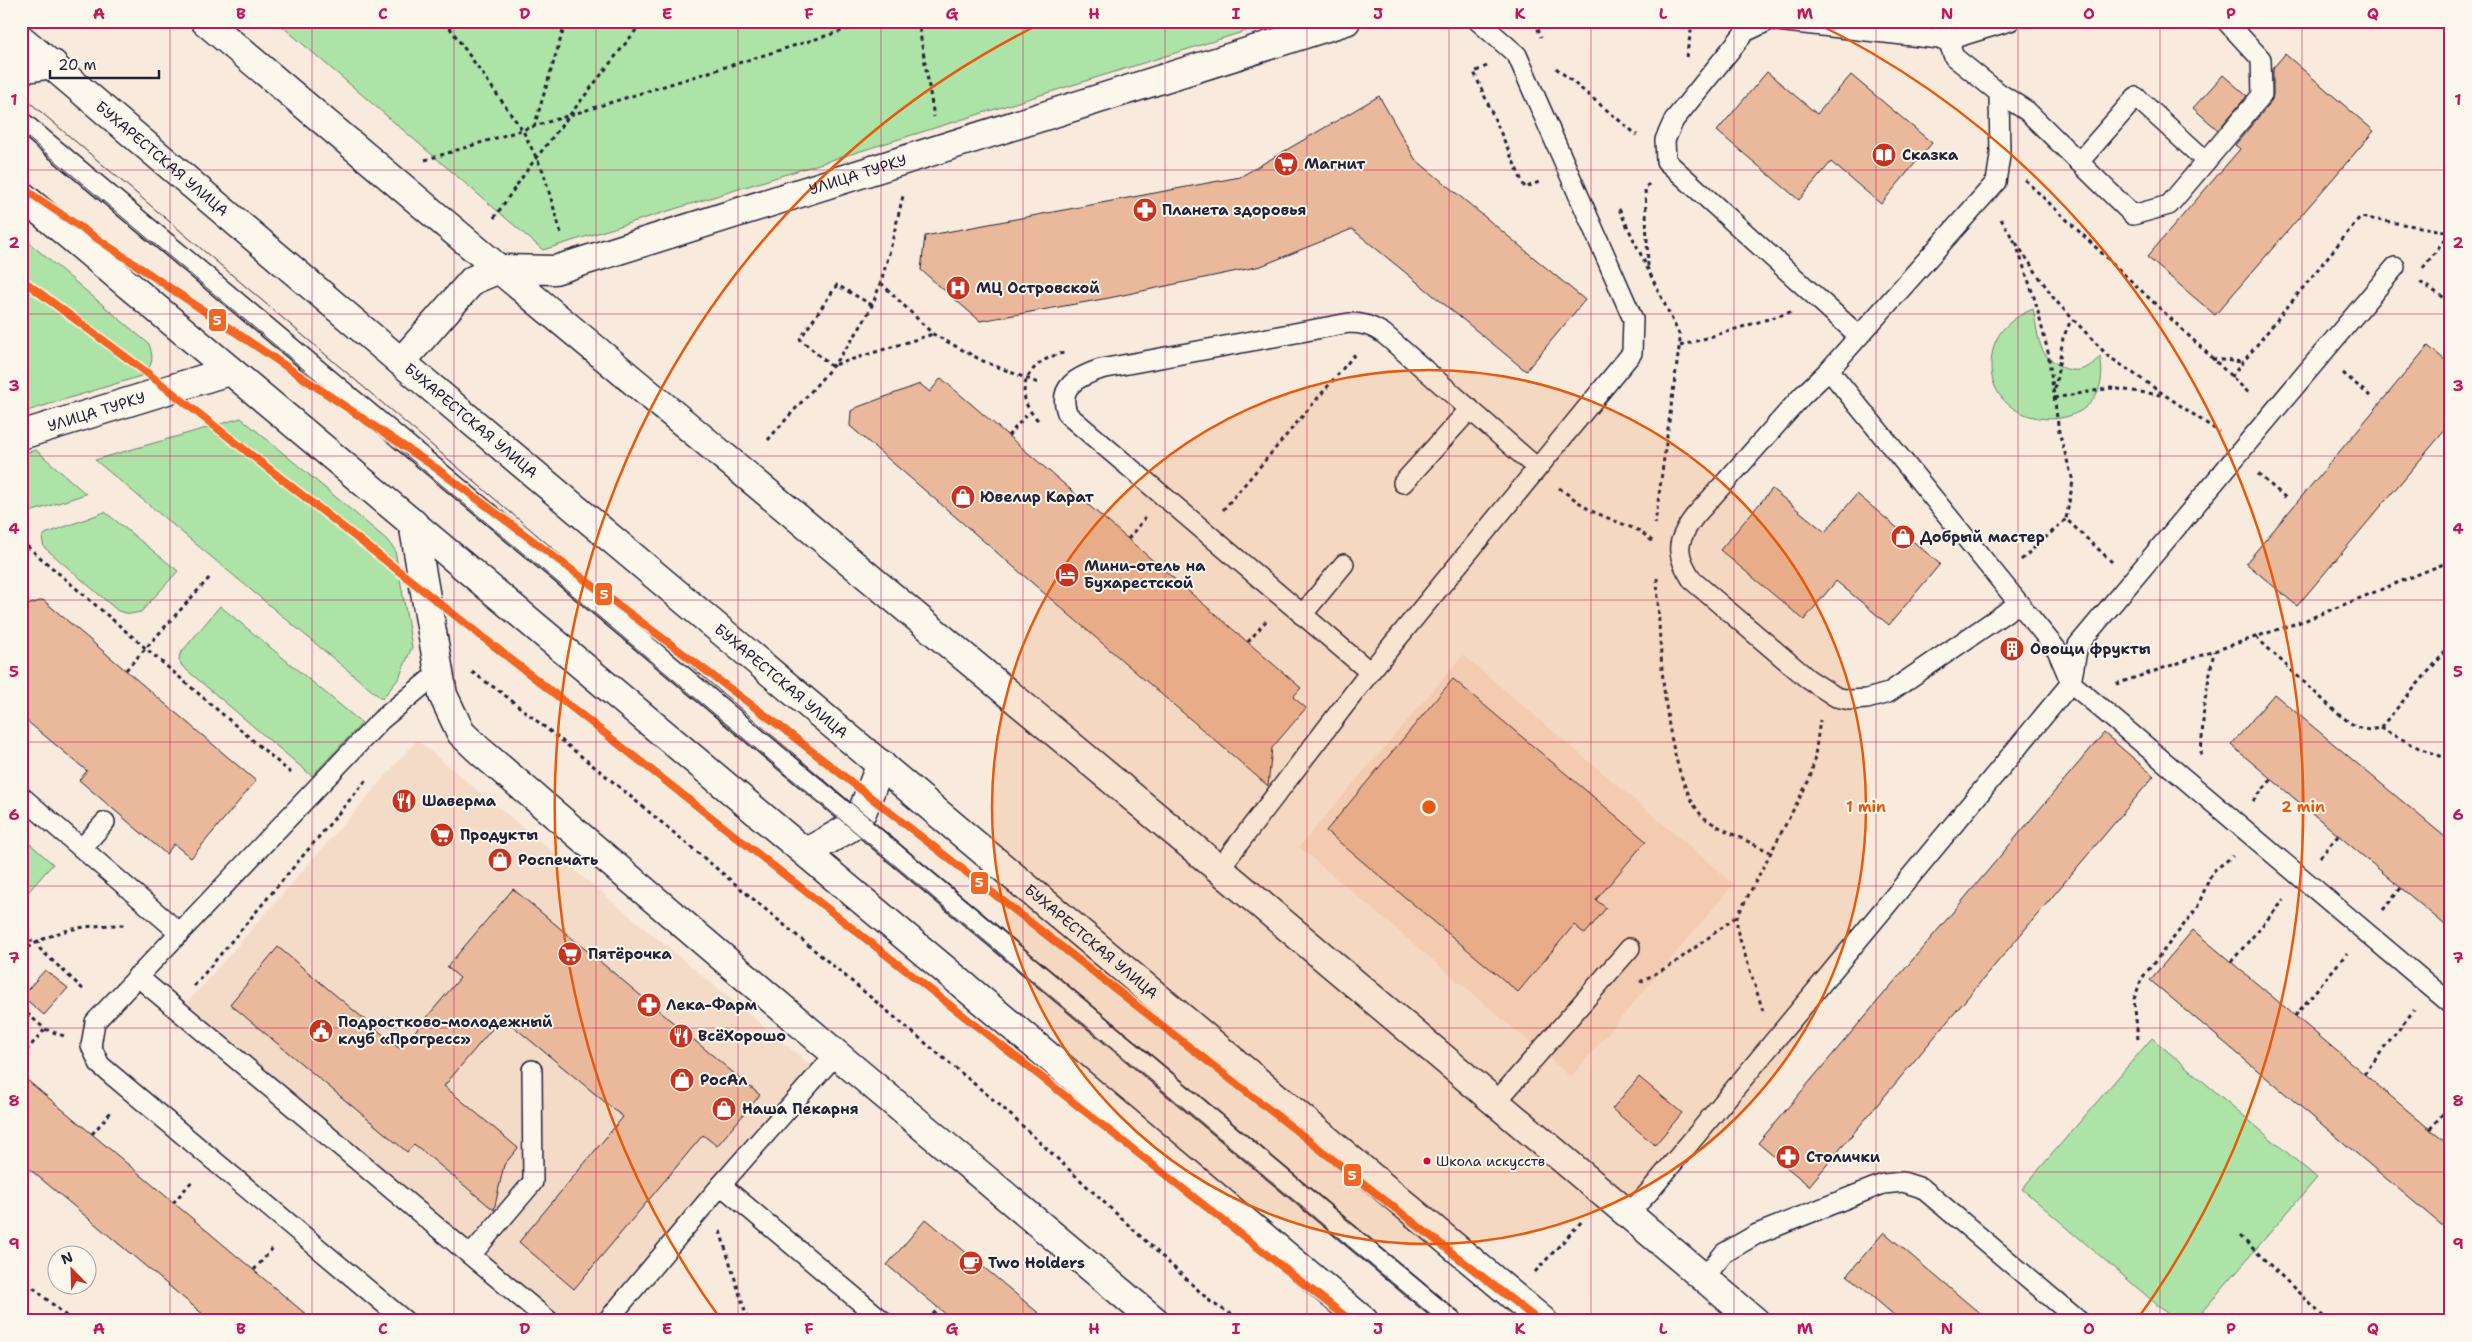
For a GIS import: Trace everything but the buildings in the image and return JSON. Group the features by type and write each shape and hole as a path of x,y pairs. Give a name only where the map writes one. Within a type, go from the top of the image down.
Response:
{"street":[{"path":"205,21 499,269 1219,868 1755,1321"},
{"name":"УЛИЦА ТУРКУ","path":"401,362 473,280 499,269 555,270 571,266 939,148 1346,21"},
{"name":"БУХАРЕСТСКАЯ УЛИЦА","path":"21,39 53,64 401,362 1543,1321"},
{"path":"21,71 27,68 53,64"},
{"path":"21,195 229,371 807,852 1364,1321"},
{"name":"УЛИЦА ТУРКУ","path":"21,435 229,371"},
{"path":"413,523 451,672 443,695 461,733 836,1054 1155,1321"},
{"path":"807,852 849,828 855,821 862,812 882,764"}],"lane":[{"path":"1219,868 1370,672 1632,353 1633,319 1517,55 1478,21"},
{"path":"1768,21 1745,32 1674,120 1665,140 1666,161 1858,335"},
{"path":"1777,21 1948,40 2010,21"},
{"path":"1942,21 1954,57 2027,111 2133,215 2169,205 2262,95 2261,59 2226,21"},
{"path":"1999,92 2000,156 1996,182 1828,370 1802,396 1684,530 1678,546 1682,564 1693,582 1808,679 1836,697 1850,700 1867,699 1888,693 2018,604"},
{"path":"2079,162 2136,97 2206,161"},
{"path":"21,121 1452,1321"},
{"path":"1629,1213 1649,1192 2071,683 2078,645 2395,267"},
{"path":"1370,672 1068,415 1064,406 1065,393 1073,382 1101,369 1349,323 1359,323 1371,326 1384,334 1537,468"},
{"path":"1828,370 2057,650 2071,683 2451,1004"},
{"path":"1404,483 1470,409"},
{"path":"1302,615 1344,564"},
{"path":"405,1321 100,1065 91,1046 95,1022 380,720 451,672"},
{"path":"21,796 180,933"},
{"path":"82,848 105,822"},
{"path":"1496,1102 1630,948"},
{"path":"137,976 549,1321"},
{"path":"607,1321 721,1185 836,1054"},
{"path":"471,1255 533,1182 532,1070"},
{"path":"1704,1278 1724,1253 1757,1234 1883,1184 1903,1182 1922,1188 2079,1321"},
{"path":"721,1185 883,1321"}],"path":[{"path":"445,21 524,131 537,158 571,266"},
{"path":"534,127 566,21"},
{"path":"494,218 537,158 643,21"},
{"path":"425,160 524,131 874,21"},
{"path":"918,21 939,148"},
{"path":"1443,21 1457,32"},
{"path":"1535,21 1542,39"},
{"path":"1495,62 1474,72 1525,188 1550,178"},
{"path":"1556,74 1553,65 1641,138"},
{"path":"2000,156 2211,359 2271,414"},
{"path":"1648,269 1646,188 1653,178"},
{"path":"768,440 831,366 872,305 880,283 904,188"},
{"path":"1986,192 2040,281 2071,320 2108,356 2243,449 2255,471 2286,498"},
{"path":"1618,208 1679,334 1680,346 1655,532"},
{"path":"2230,377 2360,217 2450,232 2422,271"},
{"path":"1999,581 2066,519 2073,481 2059,432 2048,352 2035,300 2016,243"},
{"path":"2395,267 2451,302"},
{"path":"880,283 933,334 983,361 1065,393"},
{"path":"831,366 800,339 837,285 872,305"},
{"path":"1680,346 1796,309"},
{"path":"2054,398 2064,338 2071,320"},
{"path":"831,366 933,334"},
{"path":"1221,512 1359,349"},
{"path":"1041,422 1029,412 1024,396 1027,379 1033,367 1042,359 1069,352"},
{"path":"2211,359 2243,362"},
{"path":"2339,370 2370,396"},
{"path":"2054,398 2067,394 2111,388 2164,396"},
{"path":"1008,436 1029,412"},
{"path":"1554,484 1576,502 1592,511 1640,531 1654,541"},
{"path":"1128,539 1148,514"},
{"path":"2066,519 2131,581"},
{"path":"21,541 312,793"},
{"path":"2085,696 2306,620 2451,561"},
{"path":"1657,576 1667,715 1684,784 1703,818 1770,852"},
{"path":"126,670 210,577"},
{"path":"1248,642 1270,616"},
{"path":"2256,637 2337,713 2356,727 2369,730 2380,728 2419,748 2451,760"},
{"path":"2380,728 2451,645"},
{"path":"2200,793 2204,705 2214,651"},
{"path":"451,672 474,672 606,776 1002,1107 1212,1303 1243,1321"},
{"path":"1635,985 1673,964 1736,916 1810,778 1820,715"},
{"path":"202,992 194,986 371,775"},
{"path":"2138,1039 2134,999 2142,978 2197,908 2212,872 2254,839"},
{"path":"2231,962 2301,879"},
{"path":"1736,916 1737,930 1764,1015"},
{"path":"21,952 38,941 60,931 88,925 131,925"},
{"path":"2295,1016 2365,932"},
{"path":"21,941 38,941"},
{"path":"38,941 40,949 106,1010"},
{"path":"2364,1074 2432,988"},
{"path":"21,1008 46,1029 91,1046"},
{"path":"21,1057 46,1029"},
{"path":"2430,1129 2451,1104"},
{"path":"721,1185 716,1219 748,1321"},
{"path":"1535,1273 1574,1229"},
{"path":"2240,1236 2328,1321"},
{"path":"21,1277 72,1321"},
{"path":"928,1321 938,1308"}],"shaded area":[{"path":"1463,655 1734,884 1571,1077 1299,847"},
{"path":"417,740 819,1072 608,1321 557,1321 182,1009"}],"green space":[{"path":"276,21 1278,21 543,250"},
{"path":"21,236 149,344 152,354 151,362 148,369 141,376 27,411 21,406"},
{"path":"2033,309 2043,351 2057,364 2070,370 2083,369 2095,362 2100,356 2100,384 2089,404 2070,416 2048,419 2025,414 2006,402 1993,382 1992,355 1997,339 2012,321"},
{"path":"241,418 386,539 395,550 412,647 399,678 382,699 95,460"},
{"path":"36,450 86,494 21,515 21,454"},
{"path":"105,512 178,571 141,612 130,614 118,611 44,547 42,538 45,534"},
{"path":"220,606 362,723 312,776 182,666 179,660 180,654"},
{"path":"21,836 53,864 21,900"},
{"path":"2152,1038 2317,1178 2194,1321 2176,1321 2022,1189"}],"tram line":[{"path":"21,95 862,812 1469,1321"},
{"path":"21,132 1438,1321"}],"transit line":[{"name":"5","path":"21,187 436,468 781,727 1539,1321"},
{"name":"5","path":"21,279 146,372 1351,1321"}],"place":[{"name":"Сказка","path":"1884,155"},
{"name":"Магнит","path":"1286,164"},
{"name":"Планета здоровья","path":"1145,210"},
{"name":"МЦ Островской","path":"958,288"},
{"name":"Ювелир Карат","path":"963,497"},
{"name":"Добрый мастер","path":"1903,537"},
{"name":"Мини-отель на Бухарестской","path":"1067,575"},
{"name":"Овощи фрукты","path":"2012,649"},
{"name":"Шаверма","path":"404,801"},
{"name":"Продукты","path":"442,835"},
{"name":"Роспечать","path":"500,860"},
{"name":"Пятёрочка","path":"570,954"},
{"name":"Лека-Фарм","path":"649,1005"},
{"name":"Подростково-молодежный клуб «Прогресс»","path":"321,1031"},
{"name":"ВсёХорошо","path":"681,1036"},
{"name":"РосАл","path":"682,1080"},
{"name":"Наша Пекарня","path":"724,1109"},
{"name":"Столички","path":"1788,1157"},
{"name":"Школа искусств","path":"1427,1161"},
{"name":"Two Holders","path":"971,1263"}]}
